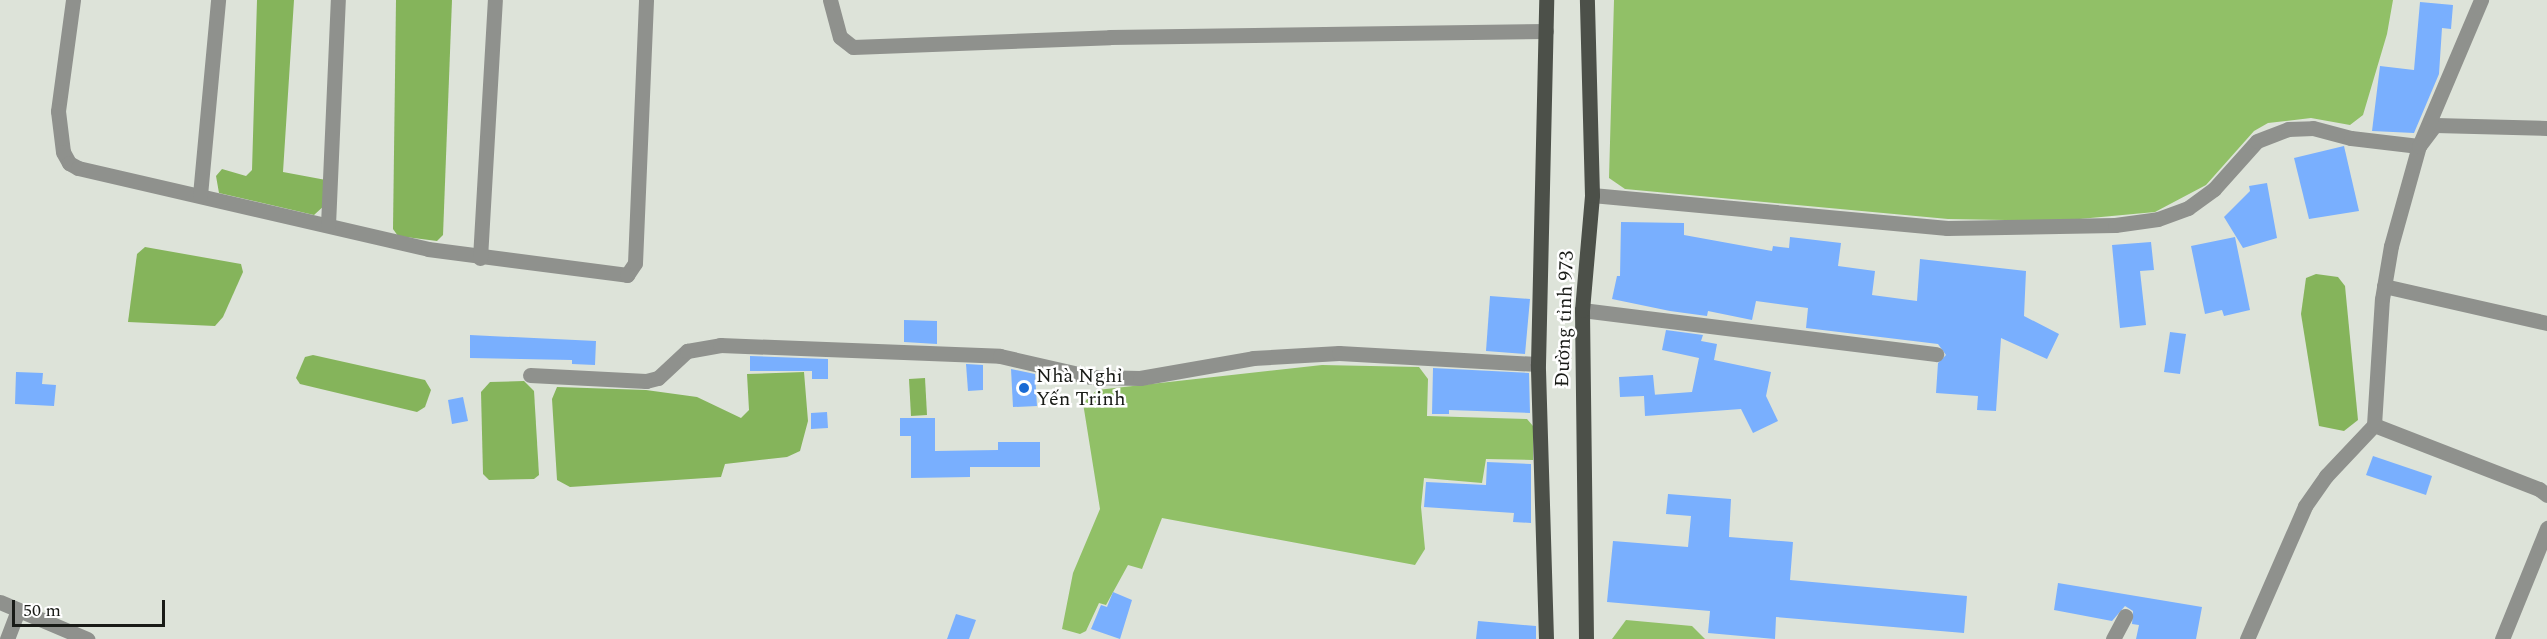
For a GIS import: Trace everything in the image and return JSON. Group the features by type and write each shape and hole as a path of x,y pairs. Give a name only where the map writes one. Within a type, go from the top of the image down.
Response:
{"main road":[{"name":"Đường tỉnh 973","path":"1546,0 1538,364 1546,639"},
{"name":"Đường tỉnh 973","path":"1586,639 1582,310 1592,195 1587,0"}],"street":[{"path":"73,0 58,111 63,152 69,163 328,225 480,258 627,275 632,270 646,0"},
{"path":"200,195 218,0"},
{"path":"328,225 338,0"},
{"path":"480,258 495,0"},
{"path":"830,0 840,37 853,47 1110,37 1546,31"},
{"path":"2247,639 2305,506 2326,477 2374,425 2384,286 2419,146 2481,0"},
{"path":"2419,146 2435,125 2547,128"},
{"path":"1592,195 1947,228 2058,229 2158,219 2188,208 2214,189 2258,141 2288,129 2313,128 2350,138 2419,146"},
{"path":"2384,286 2547,323"},
{"path":"1582,310 1936,354"},
{"path":"530,375 646,381 657,378 687,351 720,345 1000,356 1091,377 1140,378 1253,358 1339,353 1538,364"},
{"path":"2374,425 2539,489 2547,495"},
{"path":"2502,639 2547,528"},
{"path":"0,602 87,639"},
{"path":"7,639 18,610"},
{"path":"2113,639 2125,616"}],"shaded area":[{"path":"257,0 294,0 283,172 326,180 326,204 314,215 219,193 216,176 222,169 246,176 252,170"},
{"path":"396,0 452,0 443,235 437,241 398,236 393,229"},
{"path":"1614,0 2393,0 2387,34 2363,115 2350,125 2311,118 2268,123 2254,131 2206,185 2155,212 2058,221 1948,219 1625,189 1609,178"},
{"path":"145,247 241,264 243,272 223,317 215,326 128,322 137,254"},
{"path":"2316,274 2338,277 2345,286 2358,420 2344,431 2319,426 2301,314 2306,278"},
{"path":"313,355 425,380 431,390 425,407 417,412 300,384 296,378 305,357"},
{"path":"1322,365 1419,367 1428,379 1427,416 1527,419 1533,426 1533,460 1486,459 1482,483 1424,478 1421,507 1425,549 1415,565 1162,518 1142,569 1128,565 1106,605 1099,603 1086,631 1080,634 1062,629 1073,573 1100,509 1083,403 1097,390"},
{"path":"804,372 808,421 800,451 787,457 725,464 721,477 570,487 557,480 552,399 557,387 646,390 697,397 741,418 749,410 747,374"},
{"path":"925,378 927,415 911,416 909,379"},
{"path":"524,381 534,391 539,475 534,479 489,480 483,474 481,392 490,382"},
{"path":"1626,620 1692,626 1705,639 1612,639"}],"building":[{"path":"2420,2 2453,5 2451,29 2442,28 2439,74 2414,133 2372,131 2380,66 2414,70"},
{"path":"2344,146 2359,211 2309,219 2294,158"},
{"path":"2267,183 2277,238 2243,248 2224,217 2250,191 2249,186"},
{"path":"1621,222 1684,223 1684,235 1772,251 1773,246 1789,248 1790,237 1841,243 1838,266 1875,271 1872,295 1917,301 1920,259 2026,271 2024,316 2059,334 2047,359 2001,338 1996,411 1977,410 1978,396 1936,393 1938,363 1946,355 1938,344 1806,328 1808,308 1756,301 1752,320 1708,311 1707,316 1670,311 1612,299 1617,276 1620,276"},
{"path":"2235,237 2250,310 2224,316 2222,310 2205,314 2191,246"},
{"path":"2151,242 2154,270 2140,271 2146,325 2120,328 2112,245"},
{"path":"1490,296 1530,299 1525,354 1486,351"},
{"path":"904,320 937,321 937,344 904,342"},
{"path":"1666,330 1703,335 1701,341 1717,344 1714,360 1771,372 1766,396 1778,421 1753,433 1741,409 1645,416 1644,396 1620,397 1619,377 1653,375 1655,395 1692,392 1699,358 1662,350"},
{"path":"2170,332 2186,334 2180,374 2164,372"},
{"path":"470,335 596,341 595,365 572,364 572,360 470,358"},
{"path":"750,356 828,359 828,379 812,379 812,371 750,371"},
{"path":"966,364 983,365 983,390 968,391"},
{"path":"1433,368 1529,373 1530,413 1449,410 1449,414 1432,414"},
{"name":"Nhà Nghỉ Yến Trinh","path":"1011,369 1035,374 1037,406 1013,407"},
{"path":"16,372 43,373 42,384 56,385 54,406 15,404"},
{"path":"463,397 468,421 452,424 448,400"},
{"path":"827,412 828,428 811,429 811,413"},
{"path":"900,418 935,418 935,451 998,450 998,442 1040,442 1040,467 970,467 970,477 911,478 911,436 900,436"},
{"path":"2373,456 2432,476 2426,495 2366,475"},
{"path":"1487,462 1531,464 1531,523 1513,522 1514,513 1424,507 1426,482 1486,485"},
{"path":"1668,494 1731,499 1729,537 1793,542 1790,580 1967,596 1964,633 1776,617 1775,639 1708,633 1710,611 1607,602 1613,541 1688,547 1691,516 1666,514"},
{"path":"2058,583 2202,607 2196,639 2136,639 2139,625 2132,624 2133,611 2125,606 2112,621 2054,610"},
{"path":"1113,592 1132,600 1120,639 1091,629 1101,605 1107,607"},
{"path":"956,614 976,620 969,639 947,639"},
{"path":"1478,621 1536,626 1536,639 1476,639"}],"place":[{"name":"Nhà Nghỉ Yến Trinh","path":"1024,388"}]}
